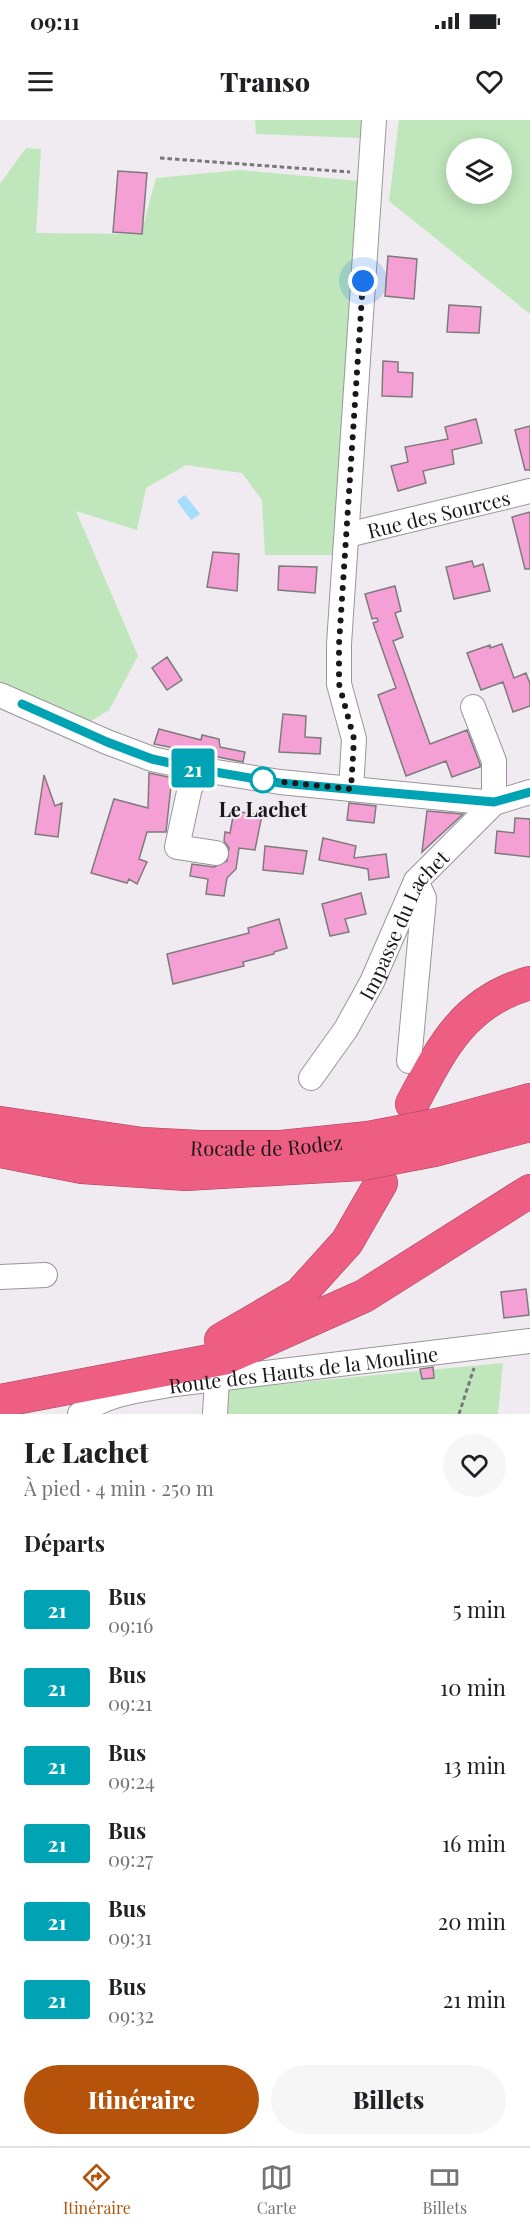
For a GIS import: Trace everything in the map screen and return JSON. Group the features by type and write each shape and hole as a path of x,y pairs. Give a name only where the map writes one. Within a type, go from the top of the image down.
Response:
{"highway":[{"path":"412,1104 442,1047 472,1012 513,988 530,983"},
{"name":"Rocade de Rodez","path":"0,1151 82,1167 186,1174 370,1162 530,1100"},
{"name":"Rocade de Rodez","path":"0,1124 142,1144 281,1147 370,1162"},
{"name":"Rocade de Rodez","path":"438,1137 530,1125"},
{"path":"0,1389 199,1349 231,1336 300,1294 347,1242 370,1162"},
{"path":"0,1401 225,1358 363,1296 530,1191"}],"street":[{"path":"351,789 354,739 339,684 339,644 374,120"},
{"name":"Rue des Sources","path":"347,535 530,491"},
{"path":"11,700 152,759 203,770 280,783 494,802 530,792"},
{"path":"473,707 494,761 494,802"},
{"path":"203,770 190,787 177,847 216,853"},
{"name":"Impasse du Lachet","path":"311,1078 346,1029 372,982 416,881 494,802"},
{"path":"409,1061 424,898 416,881"},
{"path":"0,1277 45,1275"},
{"name":"Route des Hauts de la Mouline","path":"80,1414 99,1401 120,1394 217,1379 530,1341"},
{"path":"215,1414 217,1379"}],"path":[{"path":"160,158 370,173"},
{"path":"459,1414 479,1349"}],"green space":[{"path":"255,120 362,120 361,138 256,134"},
{"path":"399,120 530,120 530,314 389,201"},
{"path":"26,148 41,149 36,233 141,234 156,178 240,170 360,181 336,555 265,555 262,500 242,473 186,465 146,488 137,530 76,511 138,656 109,710 88,723 0,689 0,184"},
{"path":"503,1363 498,1414 225,1414 229,1389"}],"water":[{"path":"185,495 200,514 191,520 177,501"}],"building":[{"path":"118,171 147,173 142,234 113,232"},
{"path":"388,256 417,259 414,299 385,296"},
{"path":"449,305 481,307 479,333 447,332"},
{"path":"383,361 398,362 398,372 413,373 412,397 382,396"},
{"path":"476,419 482,443 452,450 454,464 423,471 426,483 398,491 391,466 408,462 405,447 448,439 445,427"},
{"path":"530,426 530,470 525,470 515,430"},
{"path":"530,512 530,569 525,569 512,517"},
{"path":"213,552 239,554 237,591 207,587"},
{"path":"472,561 474,567 483,564 490,591 454,599 446,567"},
{"path":"279,566 317,567 315,593 278,590"},
{"path":"395,586 401,611 395,613 403,637 393,641 430,744 467,730 480,767 452,777 446,761 406,776 378,695 396,688 373,623 378,621 377,618 372,619 365,594"},
{"path":"502,644 514,678 526,673 530,684 530,706 513,712 503,682 481,690 467,653 490,645 490,648"},
{"path":"167,657 182,680 167,690 152,668"},
{"path":"283,714 306,716 305,737 321,738 320,754 279,752"},
{"path":"159,729 201,740 202,735 219,739 220,747 245,752 243,762 154,744"},
{"path":"149,773 178,779 176,786 171,786 166,832 147,832 139,859 147,862 137,884 129,879 127,883 91,873 114,799 148,808"},
{"path":"44,775 55,806 62,803 58,837 35,834"},
{"path":"349,803 376,806 374,823 347,820"},
{"path":"234,811 262,815 255,850 239,848 236,869 227,878 224,896 206,894 208,879 190,876 192,864 214,867 227,861 229,848 224,841 225,832 230,833"},
{"path":"427,811 463,814 422,852"},
{"path":"515,818 530,819 530,857 495,853 497,831 514,833"},
{"path":"323,838 356,846 354,858 386,854 389,877 369,880 368,869 319,860"},
{"path":"265,846 307,851 303,874 263,870"},
{"path":"361,893 366,914 345,919 349,932 330,936 322,904"},
{"path":"279,919 287,948 243,962 244,966 173,984 167,954 249,933 248,928"},
{"path":"526,1289 529,1315 504,1318 501,1292"},
{"path":"433,1367 434,1378 422,1379 420,1369"}],"bus line":[{"name":"21","path":"22,704 107,742 152,759 203,770 280,783 494,802 530,792"}],"place":[{"name":"Le Lachet","path":"263,780"}],"route":[{"path":"263,780 351,789 354,739 339,684 339,644 363,281"}]}
